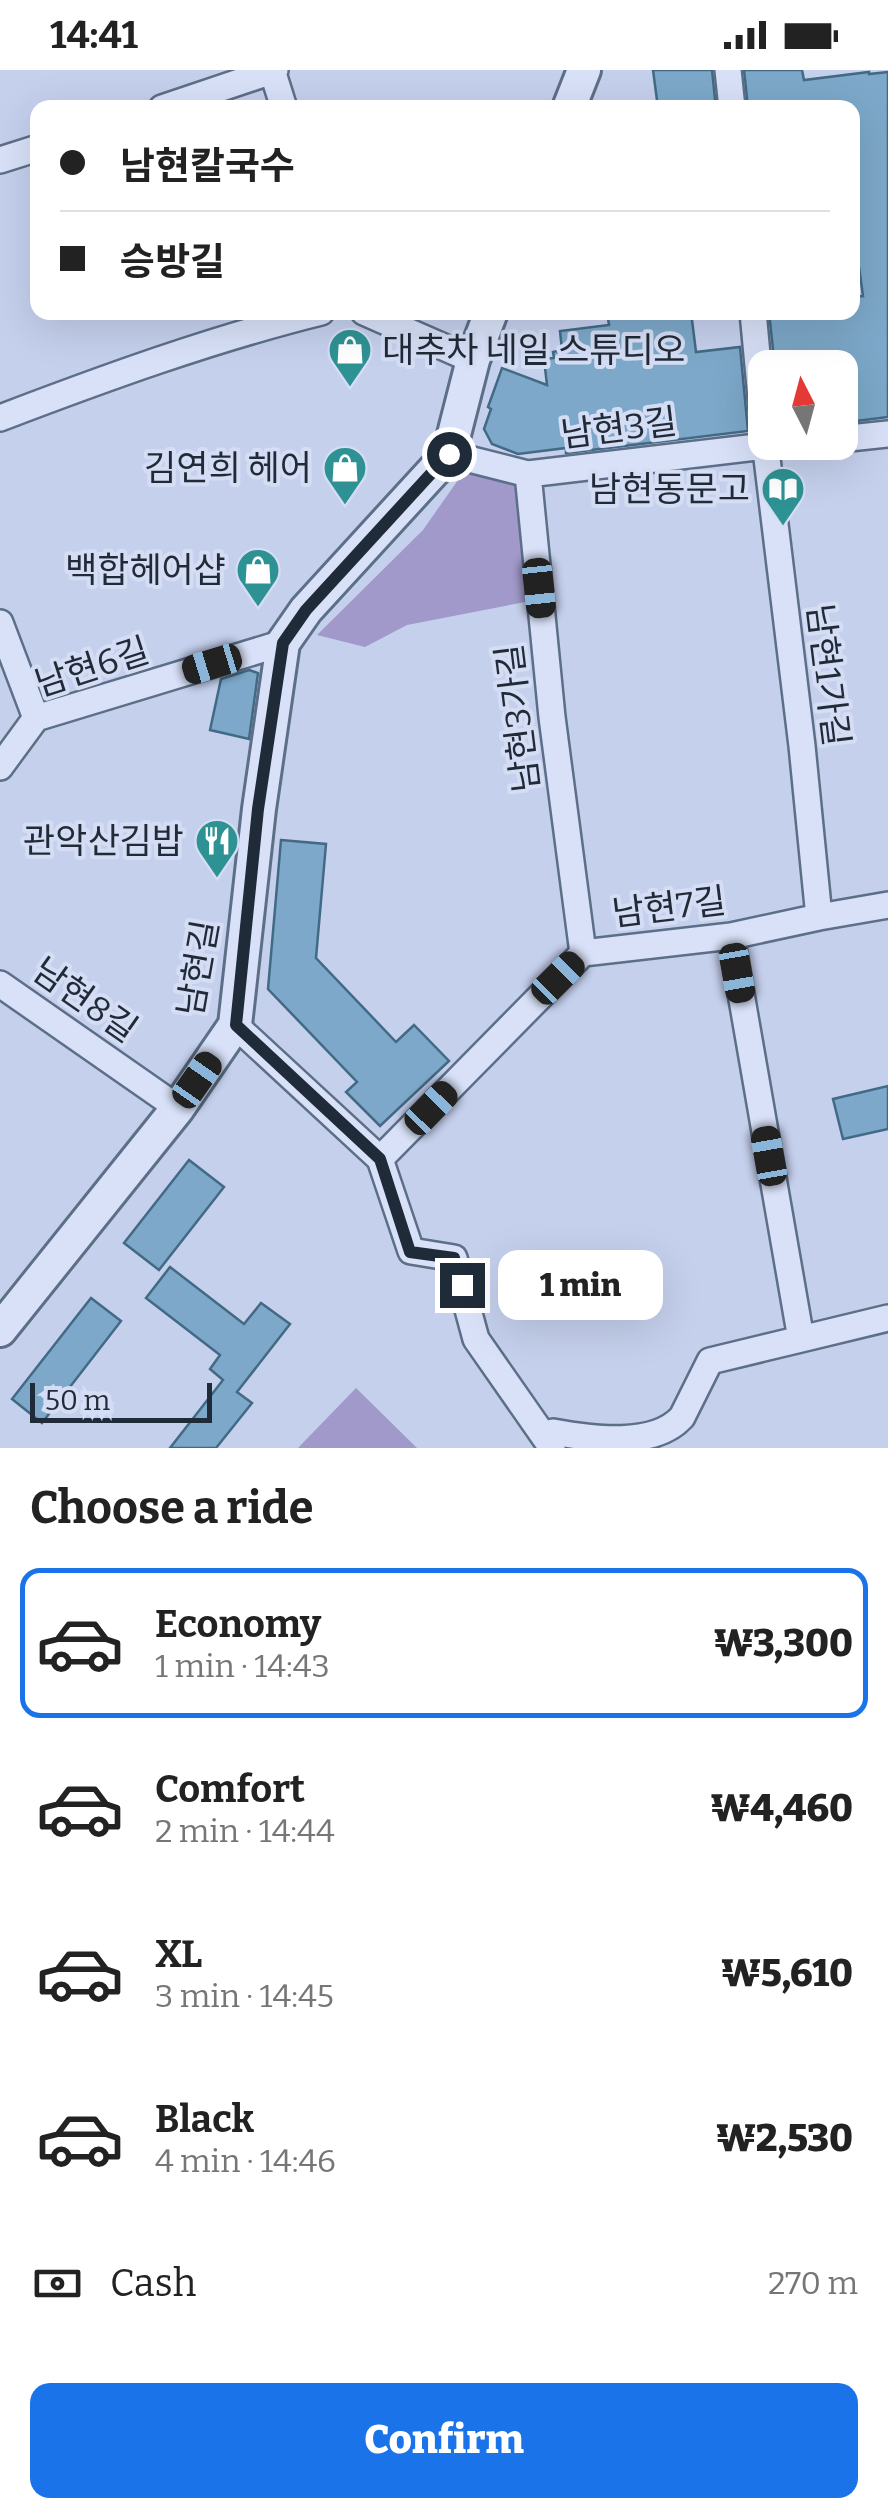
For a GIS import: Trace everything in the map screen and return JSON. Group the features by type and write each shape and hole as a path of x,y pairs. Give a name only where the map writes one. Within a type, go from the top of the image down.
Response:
{"street":[{"path":"185,100 273,70 282,100"},
{"path":"572,100 584,70"},
{"path":"728,70 731,100"},
{"path":"0,160 30,151"},
{"path":"0,418 116,374 292,320"},
{"path":"382,320 473,360"},
{"name":"남현길","path":"0,1330 178,1108 236,1025 258,809 283,643 306,610 449,454 473,360 488,320"},
{"name":"남현1가길","path":"754,320 756,350"},
{"path":"858,436 888,434"},
{"name":"남현3길","path":"449,454 528,474 748,445"},
{"name":"남현1가길","path":"767,460 819,916"},
{"name":"남현3가길","path":"528,474 552,717 583,953"},
{"path":"0,623 36,718"},
{"name":"남현6길","path":"0,767 36,718 283,643"},
{"name":"남현7길","path":"380,1159 583,953 730,936 888,905"},
{"path":"730,936 801,1339"},
{"name":"남현8길","path":"0,984 178,1108"},
{"path":"236,1025 380,1159 410,1252 454,1258 476,1340 552,1440 628,1444 664,1432 676,1426 682,1417 710,1361 888,1318"}],"shaded area":[{"path":"465,470 520,482 530,601 407,625 365,647 317,635 423,530"},
{"path":"356,1388 417,1448 298,1448"}],"building":[{"path":"653,70 712,70 715,100 657,100"},
{"path":"744,70 802,70 804,80 888,72 888,417 858,421 858,350 773,350 770,320 860,320 860,100 747,100"},
{"path":"608,320 692,320 696,352 740,347 748,431 566,453 566,448 518,454 492,444 484,429 502,368 547,385 544,359 554,358 553,352 562,350 560,331 609,325"},
{"path":"249,670 258,673 249,739 210,730 221,679"},
{"path":"281,840 326,844 316,958 396,1042 414,1025 449,1061 380,1126 346,1092 357,1082 268,989"},
{"path":"888,1086 888,1129 843,1139 833,1099"},
{"path":"189,1160 224,1187 159,1270 124,1243"},
{"path":"170,1267 244,1324 261,1303 290,1324 237,1392 252,1403 216,1448 170,1448 223,1380 210,1369 220,1355 146,1298"},
{"path":"91,1298 121,1321 42,1423 12,1399"}],"place":[{"name":"대추차 네일 스튜디오","path":"350,388"},
{"name":"김연희 헤어","path":"345,506"},
{"name":"남현동문고","path":"783,527"},
{"name":"백합헤어샵","path":"258,608"},
{"name":"관악산김밥","path":"217,879"}],"route":[{"path":"449,454 306,610 283,643 258,809 236,1025 380,1159 410,1252 454,1258 462,1285"}]}
